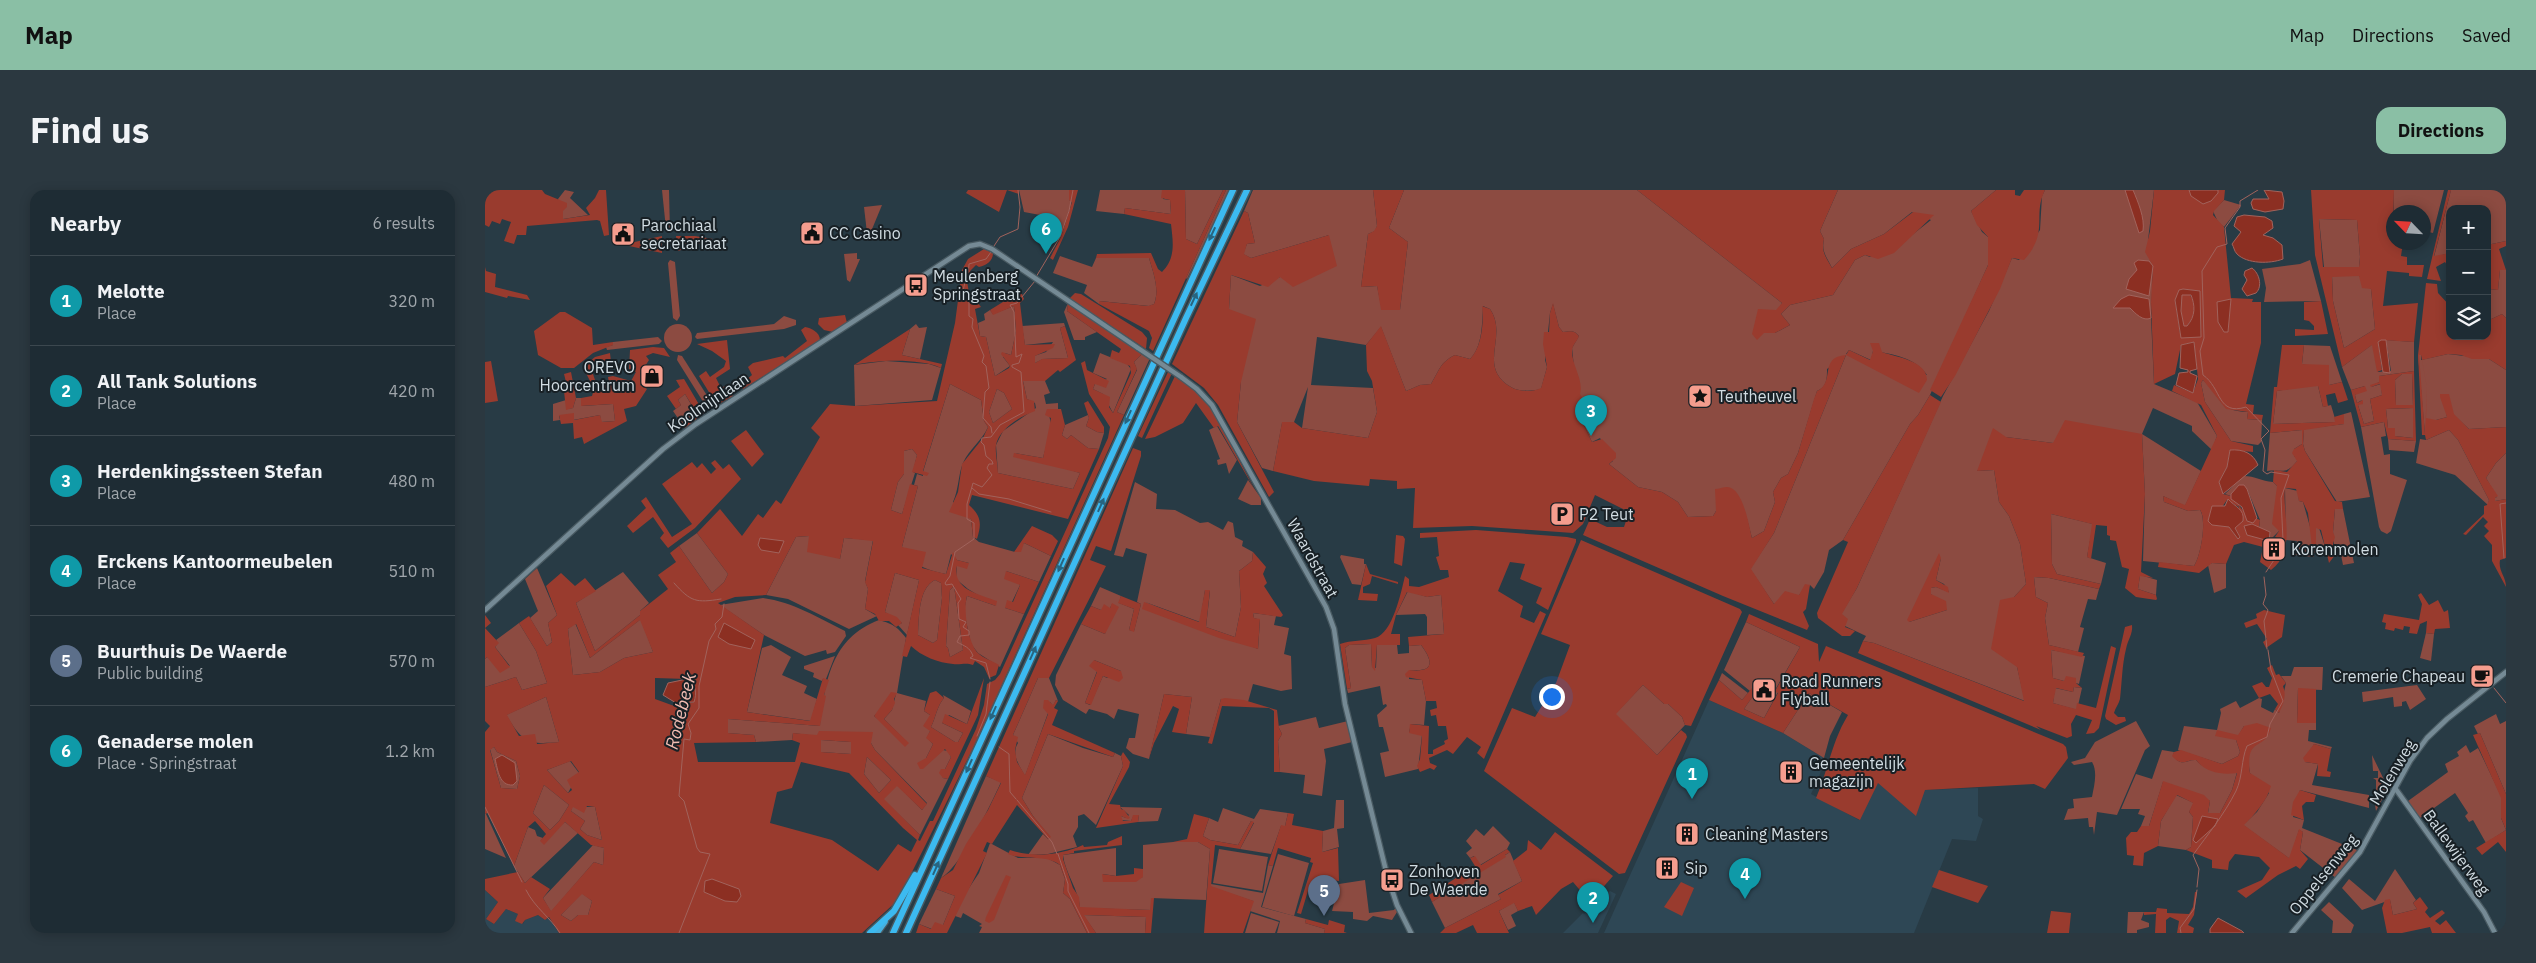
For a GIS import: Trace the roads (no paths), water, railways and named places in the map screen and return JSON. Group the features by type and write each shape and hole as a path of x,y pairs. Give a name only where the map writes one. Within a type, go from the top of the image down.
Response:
{"highway":[{"path":"893,933 1233,190"},
{"path":"906,933 1186,318 1247,190"},
{"path":"877,933 894,911 912,881 937,830 946,817"},
{"path":"870,933 894,911"},
{"path":"911,933 915,912"}],"street":[{"name":"Waardstraat","path":"969,246 980,244 988,247 1181,377 1205,396 1216,410 1326,607 1333,629 1344,696 1387,875 1397,905 1411,933"},
{"name":"Koolmijnlaan","path":"485,610 655,456 696,424 969,246"},
{"name":"Molenweg","path":"2372,831 2415,754 2434,730 2506,672"},
{"name":"Ballewijerweg","path":"2395,788 2484,912 2495,933"},
{"name":"Oppelsenweg","path":"2291,933 2339,880 2360,852 2372,831"}],"waterway":[{"path":"994,246 1000,237 1018,229 1020,207 1018,190"},
{"path":"1036,277 1060,237 1069,211 1073,190"},
{"path":"2258,190 2240,201 2240,207 2225,228 2227,244 2217,247 2202,271 2204,338 2200,351 2203,375 2209,380 2225,404 2230,408 2246,407 2269,431 2261,439 2265,450 2263,471 2267,474 2271,472 2289,475 2281,498 2283,540 2278,554 2266,572"},
{"path":"991,252 986,259 969,264 963,294 969,300 969,316 973,319 972,327 984,356 982,362 986,366 989,388 985,392 983,418 991,427 992,433"},
{"path":"990,679 986,663 970,658 973,656 967,647 957,642 960,636 969,635 969,631 963,627 966,622 959,619 958,603 961,599 952,584 946,585 945,583 950,576 955,552 974,539 974,523 967,519 967,504 973,483 982,487 992,475 987,468 989,464 993,464 986,456 984,445 981,442 982,438 991,437 1000,425 1024,412 1021,372 1012,367 1012,365 1019,363 1022,354 1016,357 1014,312 1010,305 1017,303 1035,281"},
{"path":"972,488 979,494 1009,499 1051,512"},
{"path":"2504,558 2500,504 2506,503"},
{"path":"2264,577 2266,595 2263,604 2268,610 2264,621 2267,649"},
{"path":"674,583 685,594 695,600 721,599"},
{"name":"Rodebeek","path":"679,933 710,854 700,852 697,848 684,801 679,796 684,739 690,740 691,733 688,724 699,708 699,686 709,641 716,629 715,624 722,617 724,604"},
{"path":"2197,887 2199,869 2193,855 2236,791 2247,746 2267,737 2270,724 2283,701 2271,670 2268,650"},
{"path":"977,736 986,714 990,682"},
{"path":"2494,688 2506,703"},
{"path":"999,747 1009,754 1010,792 1016,799"},
{"path":"1017,800 1052,842 1057,854"},
{"path":"485,807 522,882"},
{"path":"1058,854 1068,884 1068,891 1089,933"},
{"path":"526,890 560,933"},
{"path":"2181,933 2180,928 2194,909 2197,890"}],"place":[{"name":"CC Casino","path":"812,233"},
{"name":"Parochiaal secretariaat","path":"623,234"},
{"name":"Genaderse molen","path":"1046,254"},
{"name":"Meulenberg Springstraat","path":"916,285"},
{"name":"OREVO Hoorcentrum","path":"652,376"},
{"name":"Teutheuvel","path":"1700,396"},
{"name":"Herdenkingssteen Stefan","path":"1591,436"},
{"name":"P2 Teut","path":"1562,514"},
{"name":"Korenmolen","path":"2274,549"},
{"name":"Cremerie Chapeau","path":"2482,676"},
{"name":"Road Runners Flyball","path":"1764,690"},
{"name":"Gemeentelijk magazijn","path":"1791,772"},
{"name":"Melotte","path":"1692,799"},
{"name":"Cleaning Masters","path":"1687,834"},
{"name":"Sip","path":"1667,868"},
{"name":"Zonhoven De Waerde","path":"1392,880"},
{"name":"Erckens Kantoormeubelen","path":"1745,899"},
{"name":"Buurthuis De Waerde","path":"1324,916"},
{"name":"All Tank Solutions","path":"1593,923"}]}
